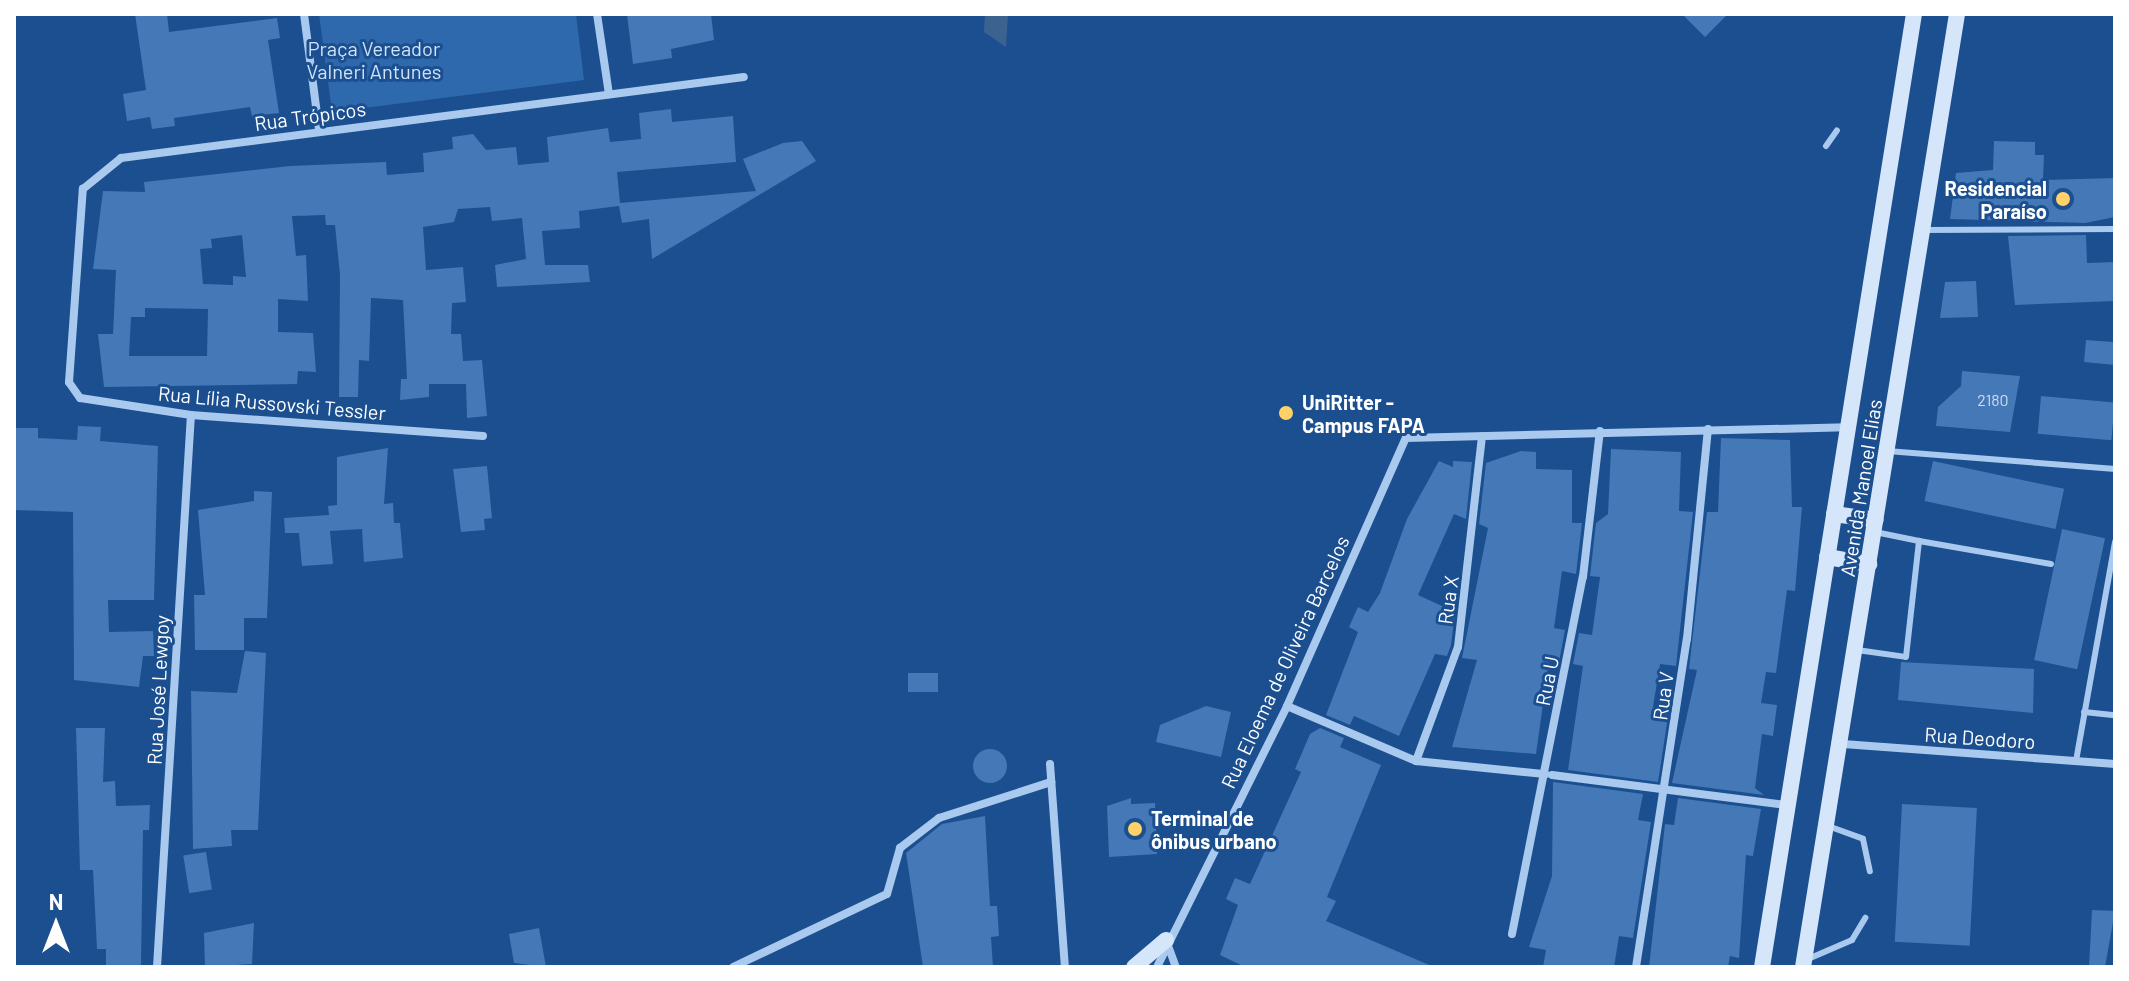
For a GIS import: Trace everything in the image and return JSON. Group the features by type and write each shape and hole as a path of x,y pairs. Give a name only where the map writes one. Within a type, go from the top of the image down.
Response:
{"main road":[{"name":"Avenida Manoel Elias","path":"1762,967 1914,14"},
{"name":"Avenida Manoel Elias","path":"1804,964 1843,744 1957,14"},
{"path":"1834,514 1875,526"},
{"path":"1827,557 1869,564"},
{"path":"1134,967 1166,940"}],"street":[{"path":"304,14 319,130"},
{"path":"597,14 609,94"},
{"name":"Rua Trópicos","path":"69,382 83,189 121,158 744,77"},
{"name":"Rua Lília Russovski Tessler","path":"69,382 80,398 191,415 483,436"},
{"name":"Rua José Lewgoy","path":"157,967 191,415"},
{"path":"1482,436 1846,427"},
{"name":"Rua V","path":"1636,967 1665,790 1708,429"},
{"name":"Rua U","path":"1512,934 1549,774 1583,577 1600,431"},
{"name":"Rua Eloema de Oliveira Barcelos","path":"1157,967 1166,940 1287,706 1406,438 1482,436"},
{"name":"Rua X","path":"1416,761 1458,647 1482,436"},
{"path":"1287,706 1416,761 1549,774 1786,805"},
{"name":"Rua Deodoro","path":"1843,744 2115,764"},
{"path":"1050,764 1065,967"},
{"path":"733,967 887,894 900,848 939,818 1051,782"},
{"path":"1166,940 1176,967"}],"lane":[{"path":"1826,146 1837,130"},
{"path":"1922,230 2115,229"},
{"path":"1887,451 2115,469"},
{"path":"1875,526 1919,541 2051,564"},
{"path":"1857,650 1906,657 1919,541"},
{"path":"2076,761 2115,541"},
{"path":"2084,712 2115,715"},
{"path":"1828,826 1863,839 1870,871"},
{"path":"1804,964 1852,940 1865,918"}],"green space":[{"name":"Praça Vereador Valneri Antunes","path":"319,14 576,14 584,80 332,112"}],"shaded area":[{"path":"985,14 1008,14 1006,47 984,32"}],"building":[{"path":"135,14 167,14 169,32 277,18 280,38 268,40 279,113 252,116 250,107 174,118 175,126 152,129 150,117 127,121 123,94 146,90"},
{"path":"627,14 711,14 714,40 671,49 672,58 633,64"},
{"path":"1682,14 1728,14 1705,37"},
{"path":"671,109 672,122 733,116 736,162 617,172 620,203 756,191 743,159 783,143 802,141 816,161 652,259 649,219 622,223 619,206 579,211 580,228 542,231 545,265 588,265 590,282 497,287 495,265 526,259 522,218 492,221 490,207 458,209 454,222 423,227 426,270 463,267 466,302 452,303 451,334 461,334 463,361 482,360 487,416 467,418 466,384 429,384 429,397 400,400 401,379 407,379 403,300 371,298 369,361 359,360 358,397 339,397 340,275 335,225 326,225 325,215 292,216 296,256 306,255 308,301 278,299 278,332 313,333 316,372 298,371 297,384 104,387 98,334 113,334 116,270 93,269 103,191 145,192 144,182 290,166 386,162 387,175 424,172 423,153 453,149 452,137 473,134 486,150 516,147 518,165 549,162 547,137 608,128 610,142 641,139 639,113","holes":["242,235 246,277 233,276 233,285 203,284 200,249 212,248 211,239","145,308 208,309 207,356 129,356 131,317 145,317"]},
{"path":"1994,141 2035,142 2035,155 2044,155 2043,180 2115,178 2115,217 2085,223 1950,219 1956,173 1993,170"},
{"path":"2086,235 2087,263 2115,262 2115,301 2015,305 2008,236"},
{"path":"1976,281 1978,317 1940,318 1945,282"},
{"path":"2086,340 2113,342 2115,365 2084,362"},
{"path":"1962,371 2020,376 2010,432 1936,426 1938,407 1961,386"},
{"path":"2041,396 2115,402 2111,440 2038,434"},
{"path":"78,426 101,427 100,441 158,446 154,600 108,600 109,632 153,631 154,656 143,656 139,687 74,680 73,512 14,510 14,428 38,428 38,438 77,440"},
{"path":"1721,438 1790,440 1792,507 1802,507 1795,591 1787,590 1776,673 1766,672 1761,703 1777,705 1773,736 1762,734 1755,788 1764,795 1672,783 1697,670 1689,669 1707,512 1718,512"},
{"path":"388,448 384,504 393,503 394,523 400,523 403,558 364,562 362,529 330,531 333,564 302,566 299,533 285,533 284,518 329,515 328,506 337,505 337,457"},
{"path":"1611,449 1681,452 1679,511 1693,512 1676,666 1660,664 1653,707 1669,710 1658,782 1568,770 1583,666 1573,664 1579,633 1592,635 1600,577 1590,576 1596,523 1608,514"},
{"path":"1521,451 1536,452 1536,469 1572,470 1572,523 1582,523 1576,574 1562,571 1554,628 1565,630 1559,662 1549,661 1536,754 1452,747 1477,660 1462,658 1488,528 1479,524 1486,463"},
{"path":"1439,461 1453,467 1453,461 1472,462 1466,519 1454,514 1418,595 1455,612 1451,645 1447,656 1435,654 1399,736 1354,716 1350,725 1326,715 1358,632 1349,627 1358,607 1368,612 1380,593 1407,519"},
{"path":"1933,461 2064,489 2056,529 1924,501"},
{"path":"487,466 492,518 484,519 485,530 461,532 453,469"},
{"path":"254,491 272,492 267,618 244,618 244,650 195,650 194,595 205,595 198,510 254,501"},
{"path":"2062,529 2105,538 2077,669 2034,660"},
{"path":"245,651 266,653 258,830 231,830 232,846 193,849 191,691 237,693"},
{"path":"1901,662 2034,669 2033,713 1898,700"},
{"path":"908,673 938,673 938,692 908,692"},
{"path":"1206,706 1231,712 1221,757 1156,742 1160,725"},
{"path":"76,728 105,728 103,782 115,781 116,806 150,805 149,830 143,830 141,967 106,967 106,949 97,949 93,870 80,870"},
{"path":"1320,728 1344,738 1340,747 1381,765 1327,897 1336,901 1326,921 1434,967 1245,967 1220,955 1238,905 1226,899 1235,878 1250,884 1301,772 1295,769 1310,734"},
{"path":"990,749 1002,754 1007,766 1002,778 990,783 978,778 973,766 978,754"},
{"path":"1553,782 1643,794 1638,820 1651,822 1633,938 1619,936 1614,967 1543,967 1546,950 1529,947 1552,876"},
{"path":"1131,798 1131,804 1155,803 1157,854 1109,857 1107,806"},
{"path":"1678,798 1761,809 1753,856 1746,855 1739,958 1730,956 1728,967 1649,967 1665,824 1674,825"},
{"path":"1902,804 1977,808 1970,946 1895,942"},
{"path":"985,816 990,906 997,906 999,936 991,937 993,967 923,967 906,853 942,824"},
{"path":"206,852 212,890 189,893 183,856"},
{"path":"2092,910 2115,911 2105,967 2089,967"},
{"path":"254,923 252,964 205,967 204,933"},
{"path":"539,928 546,967 514,963 509,934"}],"place":[{"name":"Residencial Paraíso","path":"2063,199"},
{"name":"UniRitter - Campus FAPA","path":"1286,413"},
{"name":"Terminal de ônibus urbano","path":"1135,829"}]}
